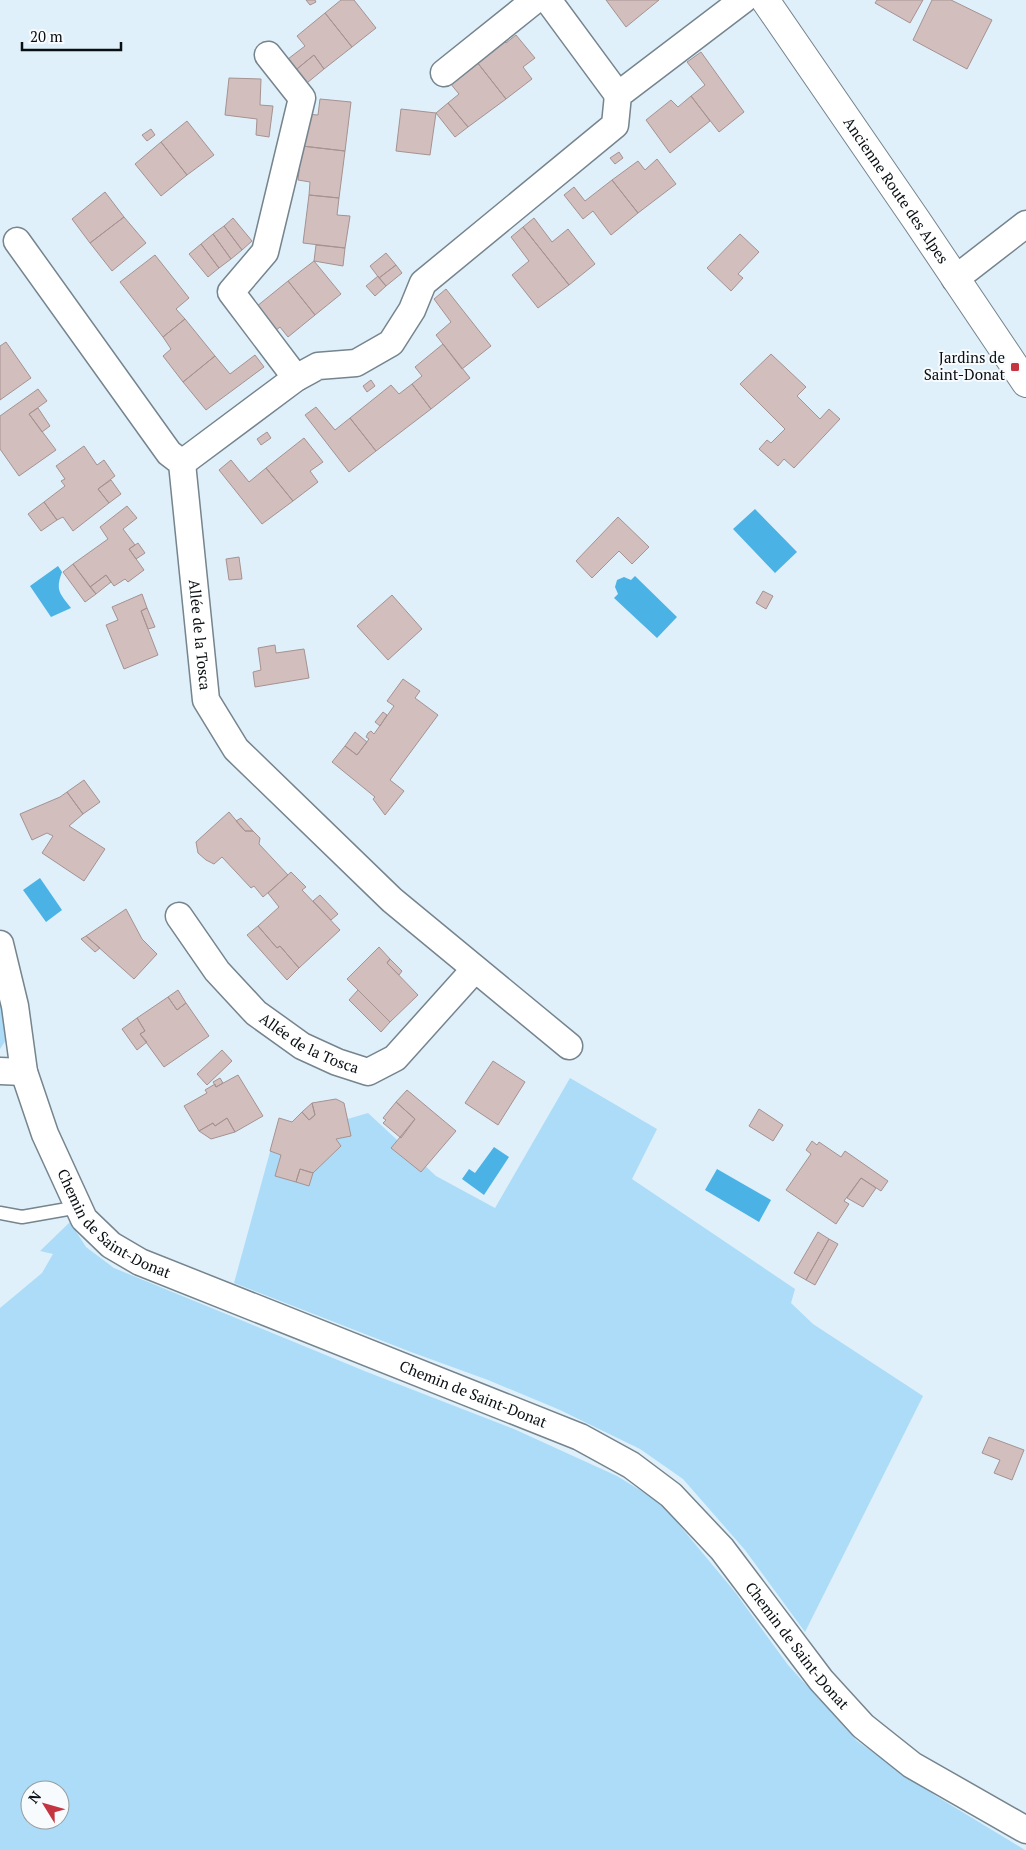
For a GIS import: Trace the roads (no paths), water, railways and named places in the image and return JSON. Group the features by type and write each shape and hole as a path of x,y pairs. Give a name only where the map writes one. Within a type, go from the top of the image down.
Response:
{"main road":[{"name":"Ancienne Route des Alpes","path":"765,0 1026,383"}],"street":[{"path":"444,72 535,0"},
{"path":"17,241 169,452 182,463 296,378 318,366 356,363 391,343 412,310 423,283 615,124 618,94 548,0"},
{"path":"618,94 743,0"},
{"path":"268,55 302,98 265,252 231,292 296,378"},
{"path":"955,278 1026,224"},
{"name":"Allée de la Tosca","path":"182,463 206,700 236,750 392,900 568,1046"},
{"name":"Allée de la Tosca","path":"179,916 217,971 256,1013 302,1046 337,1062 368,1072 395,1058 475,969"},
{"name":"Chemin de Saint-Donat","path":"0,944 15,1006 12,1072 45,1134 84,1219 111,1245 140,1262 571,1433 631,1465 671,1495 722,1549 821,1680 863,1726 912,1765 1026,1830"}],"lane":[{"path":"0,1213 22,1217 79,1207"}],"water":[{"path":"755,509 797,552 775,573 733,529"},
{"path":"58,566 62,572 59,584 60,592 71,608 51,617 30,586"},
{"path":"635,576 677,617 657,638 614,598 618,594 615,587 617,580 624,577 631,580"},
{"path":"40,878 62,910 46,922 23,890"},
{"path":"494,1147 509,1157 484,1195 462,1179 469,1169 475,1173"},
{"path":"717,1169 771,1200 759,1222 705,1190"}],"place":[{"name":"Jardins de Saint-Donat","path":"1015,367"}]}
